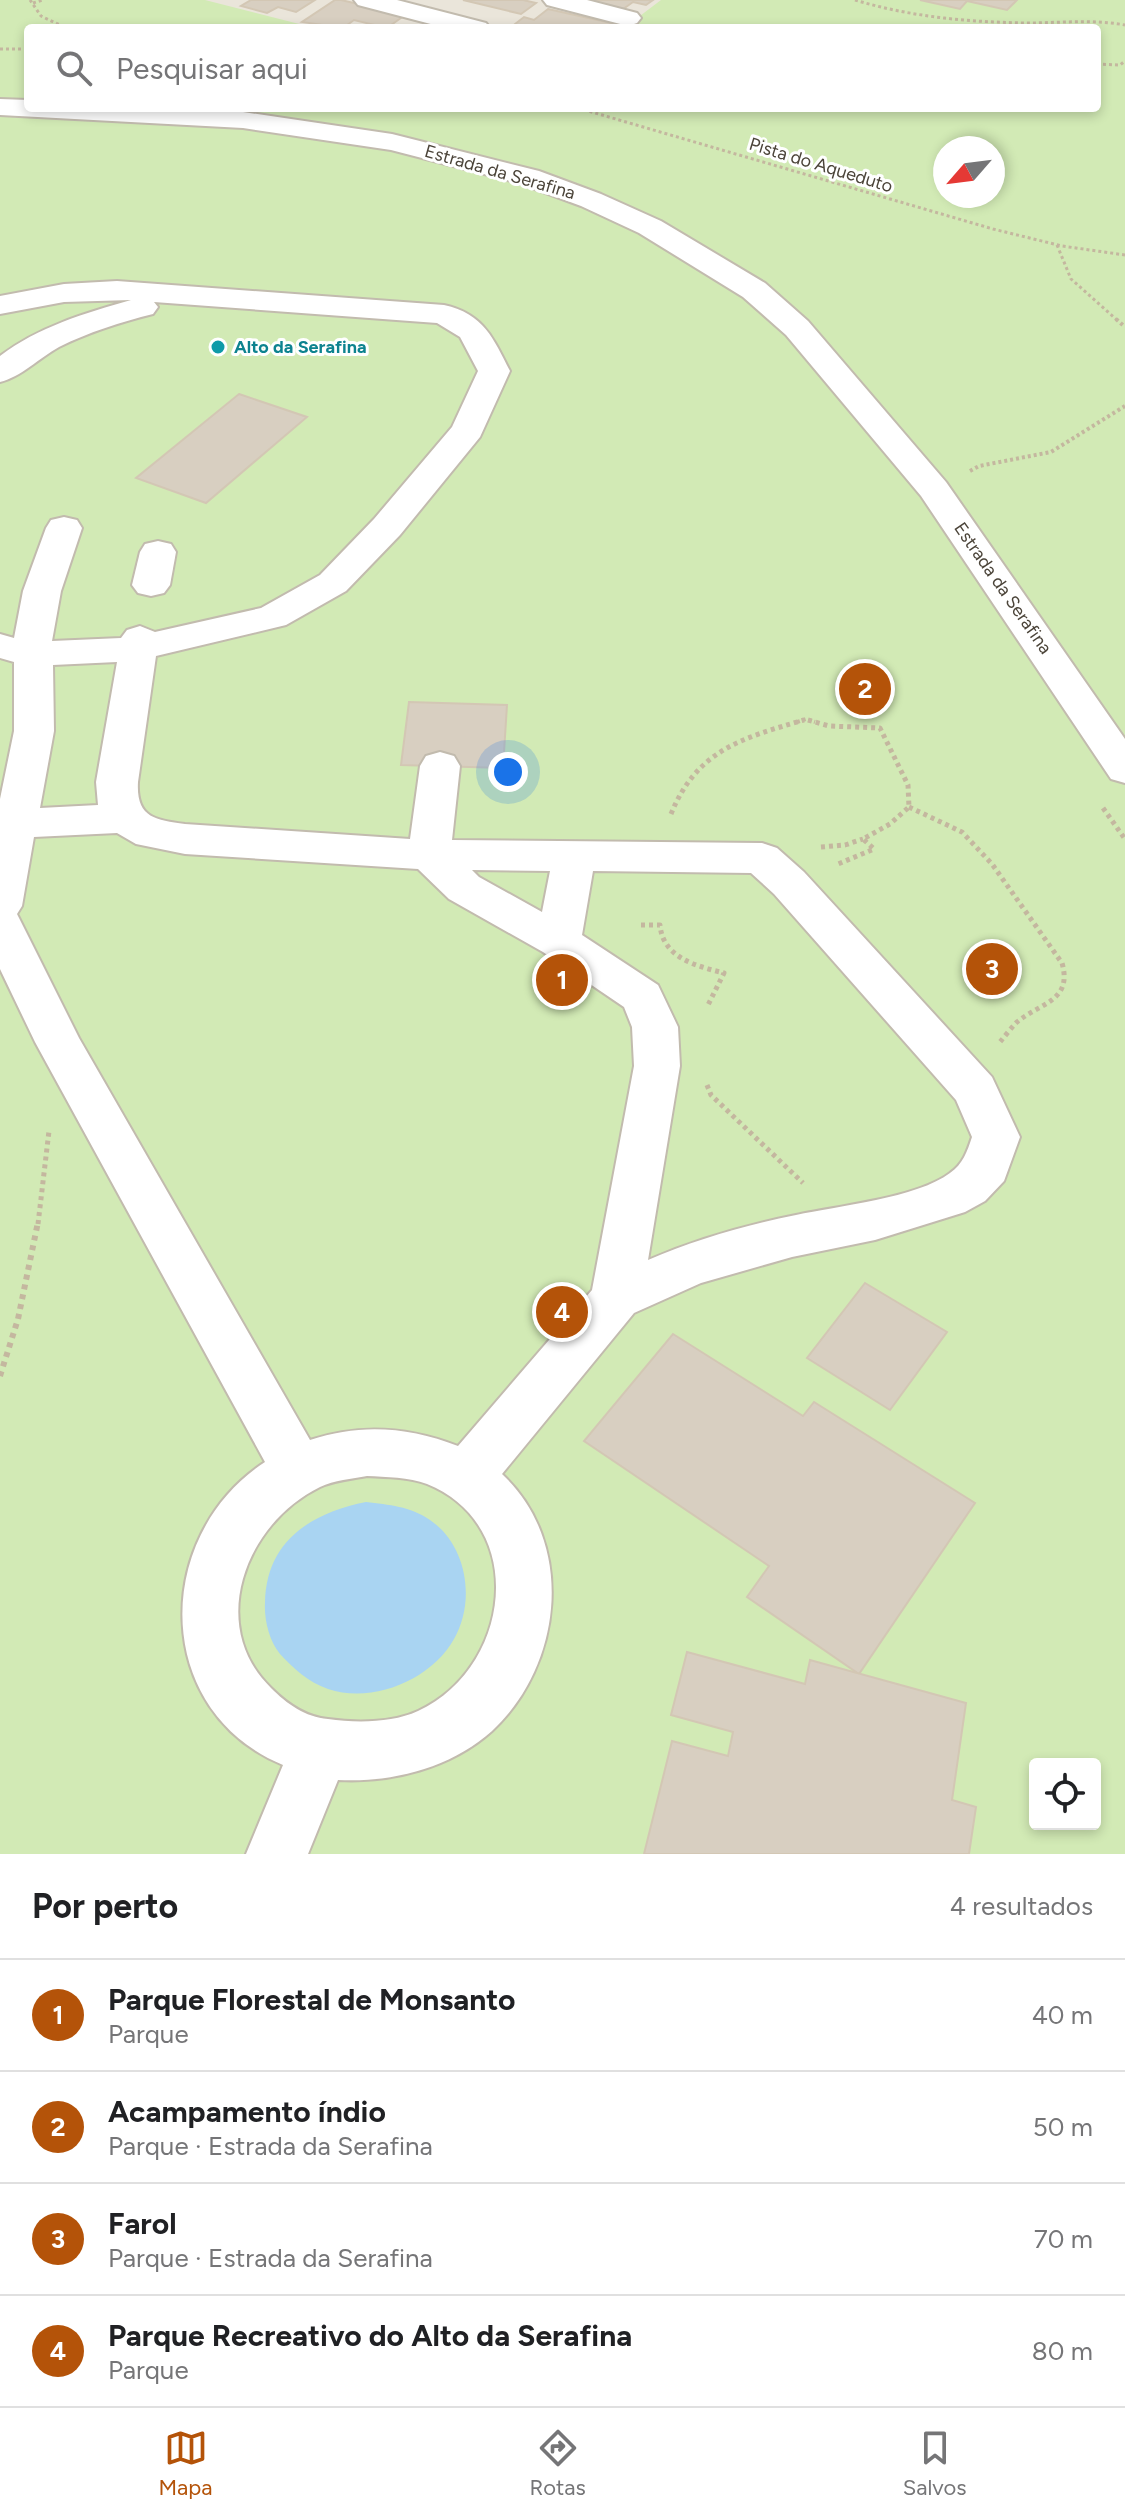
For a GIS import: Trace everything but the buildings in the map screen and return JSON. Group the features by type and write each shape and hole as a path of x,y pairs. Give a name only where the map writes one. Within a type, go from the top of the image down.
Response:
{"street":[{"path":"367,0 461,24"},
{"path":"556,0 628,18"},
{"name":"Estrada da Serafina","path":"0,107 24,108"},
{"name":"Estrada da Serafina","path":"93,112 243,120 392,142 478,162 591,200 650,227 754,290 797,328 934,489 1113,738 1125,769"},
{"path":"0,305 64,293 117,290 444,314 473,331 494,371 468,430 387,527 333,583 273,617 149,590 16,650"},
{"path":"0,372 19,355 92,320 183,296"},
{"path":"16,650 33,629 42,591 64,528"},
{"path":"124,818 116,800 117,782 149,590"},
{"path":"0,906 34,731 16,650"},
{"path":"429,855 440,766"},
{"path":"15,824 124,818 151,834 185,839 429,855 762,858 789,883 975,1090 996,1137 987,1167 968,1187 948,1198 875,1220 792,1236 689,1265 616,1298 465,1478"},
{"path":"429,855 464,888 559,941 642,997 655,1027 657,1066 616,1298"},
{"path":"559,941 574,857"},
{"path":"0,923 58,1042 298,1470"},
{"path":"367,1452 402,1454 436,1462 465,1478 493,1502 513,1531 524,1565 527,1602 519,1639 502,1674 476,1705 442,1730 403,1746 362,1752 321,1748 280,1733 246,1708 223,1675 210,1637 209,1597 218,1558 236,1523 265,1492 298,1470 332,1457 367,1452"},
{"path":"277,1854 321,1748"}],"path":[{"path":"43,0 31,2 41,16 58,24"},
{"path":"855,0 922,16 1031,23 1098,19 1125,25"},
{"path":"0,49 24,49"},
{"path":"1101,64 1120,65 1125,61"},
{"name":"Pista do Aqueduto","path":"592,112 907,206 1057,245 1125,255"},
{"path":"1057,245 1071,279 1125,327"},
{"path":"934,489 979,466 1051,452 1125,406"},
{"path":"623,857 662,826 698,767 732,745 806,719 829,726 880,728 908,785 909,807"},
{"path":"1097,798 1125,839"},
{"path":"789,883 874,849 863,839 890,824 909,807"},
{"path":"909,807 962,832 973,843 992,864 1062,963 1066,977 1059,995 1016,1023 999,1044 973,1064 975,1090"},
{"path":"641,925 660,925 665,946 680,958 724,973 702,1021"},
{"path":"642,997 707,1007"},
{"path":"0,1376 11,1350 35,1234 58,1042"},
{"path":"702,1071 711,1095 795,1176 838,1210 875,1220"}],"shaded area":[{"path":"188,0 670,0 638,24 281,24"}],"green space":[{"path":"0,0 205,0 299,24 24,24 24,112 1101,112 1101,24 629,24 661,0 1125,0 1125,1854 0,1854"}],"water":[{"path":"366,1502 415,1512 443,1531 460,1559 466,1591 465,1608 461,1624 444,1654 416,1677 382,1691 345,1693 314,1683 280,1654 273,1643 265,1616 267,1581 273,1563 295,1533 327,1514"}],"place":[{"name":"Alto da Serafina","path":"218,347"},
{"name":"Acampamento índio","path":"865,689"},
{"name":"Farol","path":"992,969"},
{"name":"Parque Florestal de Monsanto","path":"562,980"},
{"name":"Parque Recreativo do Alto da Serafina","path":"562,1312"}]}
